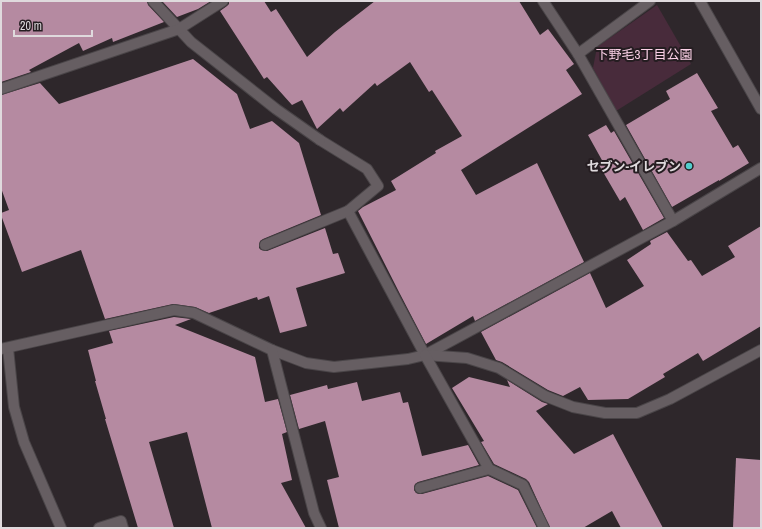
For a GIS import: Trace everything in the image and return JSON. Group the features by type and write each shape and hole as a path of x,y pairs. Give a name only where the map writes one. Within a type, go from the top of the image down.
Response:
{"street":[{"path":"154,1 191,42 276,109 320,140 367,169 378,186 348,211 265,245"},
{"path":"1,89 179,29 223,1"},
{"path":"543,1 578,54 674,221"},
{"path":"578,54 650,1"},
{"path":"700,1 761,109"},
{"path":"61,528 24,442 14,407 5,348 174,310 194,313 272,350 306,363 334,367 408,359 425,355 674,221 761,168"},
{"path":"348,211 425,355 489,469 523,485 544,528"},
{"path":"272,350 314,513 321,528"},
{"path":"425,355 467,358 499,368 545,396 572,407 605,413 637,413 670,399 761,350"},
{"path":"420,488 489,469"},
{"path":"99,528 121,521 123,528"}],"green space":[{"name":"下野毛3丁目公園","path":"657,5 691,64 616,111 593,68 597,47"}],"building":[{"path":"1,1 147,1 148,5 164,22 113,42 112,38 83,51 79,43 29,70 31,72 1,82"},
{"path":"162,1 211,1 198,9 177,17"},
{"path":"229,1 264,1 271,12 276,9 307,57 335,32 375,1 519,1 540,35 548,29 574,64 566,70 582,94 461,170 476,195 537,163 584,262 475,321 473,316 426,344 358,211 396,190 391,181 436,153 435,151 462,136 432,90 429,92 410,62 377,86 375,83 343,112 340,108 317,129 302,100 292,105 267,77 264,79 220,11 229,4"},
{"path":"193,59 237,94 250,129 272,121 299,143 321,215 263,239 260,241 259,248 267,251 325,228 333,254 338,253 345,273 296,288 307,326 280,333 269,296 258,300 257,297 209,313 195,307 173,304 105,319 81,250 22,272 1,215 1,213 9,210 1,188 1,95 40,83 59,104"},
{"path":"697,73 718,108 711,111 733,148 738,145 749,163 672,207 626,125 670,99 666,91"},
{"path":"606,125 611,133 614,131 664,218 643,230 625,197 620,201 599,165 603,162 588,135"},
{"path":"761,226 761,326 703,361 698,353 663,374 665,377 628,399 588,400 580,387 563,396 548,390 502,362 496,360 481,332 590,273 606,308 644,286 627,260 651,244 650,241 667,232 688,261 691,260 702,276 735,257 728,246"},
{"path":"174,317 191,319 175,325 255,357 265,402 278,399 287,432 282,434 292,480 281,483 306,528 212,528 187,432 149,442 174,528 138,528 105,419 88,350 113,343 109,331"},
{"path":"469,377 510,387 507,380 542,402 548,404 536,411 574,454 613,434 663,528 621,528 612,511 583,528 550,528 529,482 526,479 494,464 481,442 484,441 452,388"},
{"path":"357,382 362,401 400,392 403,403 408,402 422,456 468,445 479,465 418,482 414,487 416,493 422,494 488,476 518,490 537,528 339,528 327,480 339,477 325,421 299,429 290,395 327,385 328,389"},
{"path":"736,458 761,460 761,528 733,528"}],"place":[{"name":"セブン-イレブン","path":"689,166"}]}
